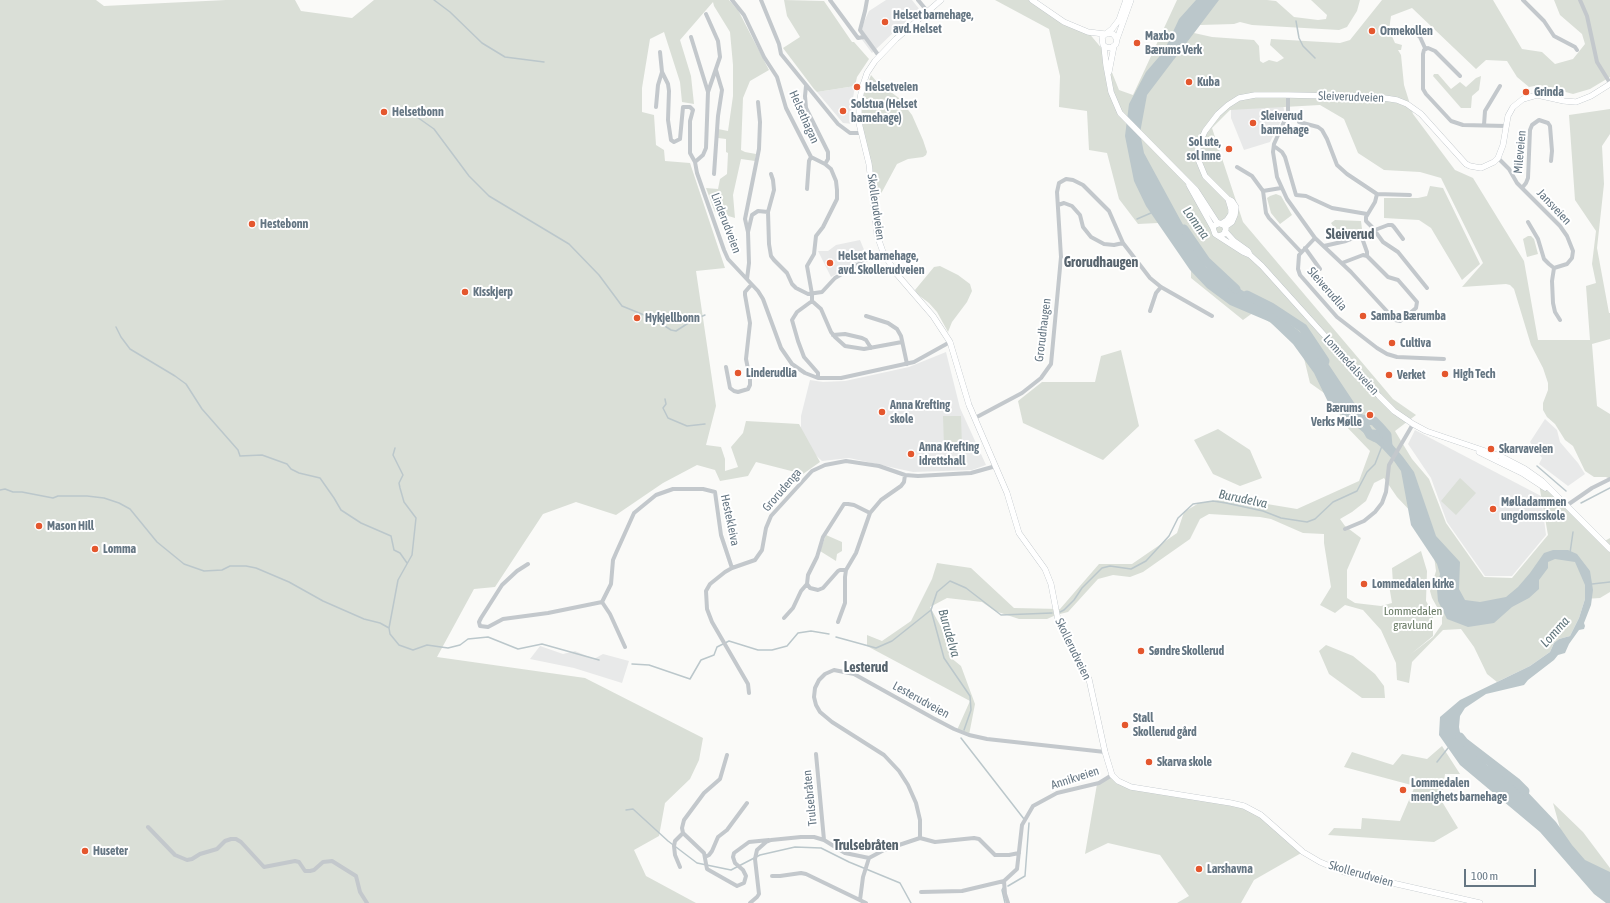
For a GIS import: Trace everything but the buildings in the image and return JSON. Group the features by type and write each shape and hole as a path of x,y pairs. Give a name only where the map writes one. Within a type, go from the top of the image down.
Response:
{"street":[{"name":"Helsethagan","path":"732,0 744,15 768,63 777,77 786,108 811,157 825,164 828,159 828,152 806,108 806,86"},
{"path":"760,0 779,44 781,54 838,124 845,131 861,134"},
{"path":"830,0 858,38 864,37"},
{"path":"866,0 866,11 860,25 860,30 879,56"},
{"path":"918,0 928,12"},
{"name":"Skollerudveien","path":"942,0 896,39 879,56 867,73 859,98 858,114 861,134 870,170 877,235 895,272 933,316 950,342 966,395 1007,493 1020,533 1042,563 1049,576 1059,625 1089,679 1105,752 1112,775 1118,781 1130,786 1244,806 1261,815 1303,852 1320,862 1344,872 1480,903"},
{"path":"1032,0 1064,22 1088,32 1109,48 1114,46"},
{"path":"1108,78 1103,36 1119,20 1126,0"},
{"path":"1108,78 1114,46 1131,0"},
{"path":"1523,0 1544,21 1554,36 1575,47 1577,50"},
{"path":"1498,158 1503,145 1508,116 1517,103 1529,96 1543,95 1564,101 1576,102 1591,96 1610,84 1598,62 1587,16 1580,0"},
{"name":"Linderudveien","path":"696,162 703,155 706,148 708,92 720,58 718,41 706,14"},
{"path":"1410,29 1420,37 1425,48 1423,54 1423,85 1426,94 1447,117 1455,123 1463,125 1506,126"},
{"path":"1088,32 1113,34 1117,39"},
{"name":"Linderudveien","path":"691,37 708,92"},
{"path":"1425,48 1434,51 1460,76"},
{"name":"Linderudveien","path":"660,52 662,72 668,84 669,91 668,120 670,140 674,142 681,137 683,107 690,107 693,110 690,121 690,153 696,162 697,173 724,250 728,258 758,291 763,299 781,348 787,358 801,371 818,378 841,378 907,364 923,358 950,342"},
{"name":"Linderudveien","path":"714,174 718,116 722,90 716,70"},
{"name":"Linderudveien","path":"656,107 658,85 662,72"},
{"name":"Lommedalsveien","path":"1108,78 1113,99 1120,114 1196,190 1234,241 1248,251 1378,396 1394,411 1413,424 1471,448 1522,473 1552,492 1610,549"},
{"path":"1484,125 1485,111 1500,86"},
{"name":"Sleiverudveien","path":"1223,227 1232,222 1236,213 1234,205 1232,201 1228,199 1206,176 1199,164 1198,147 1205,131 1223,109 1239,98 1255,95 1288,95 1389,98 1407,104 1421,114 1466,164 1481,168 1498,158"},
{"path":"1288,95 1288,113 1274,146 1274,162 1281,188 1292,208 1315,238 1342,263 1395,320 1400,321 1414,311 1417,302 1398,280 1388,277 1367,256 1361,235"},
{"path":"748,232 744,220 759,142 760,122 758,102"},
{"name":"Mileveien","path":"1522,188 1528,178 1530,130 1532,125 1539,120 1548,123 1550,126 1552,151 1551,161"},
{"path":"1299,122 1318,127 1322,130 1337,165 1346,174 1377,194 1410,195"},
{"path":"1274,146 1282,152 1285,157 1296,195 1306,196 1332,208 1367,214"},
{"name":"Helsethagan","path":"808,189 809,161 811,157"},
{"name":"Jansveien","path":"1498,158 1509,169 1522,188 1560,226 1571,244 1573,251 1572,258 1567,264 1554,268"},
{"path":"825,164 834,175 836,181 837,199 823,227 816,236 814,254 807,266 812,301 821,309 833,335 845,346 858,349 902,342"},
{"path":"1237,167 1252,176 1263,191 1265,209 1269,218 1303,250 1320,269"},
{"path":"771,174 774,180 774,190 768,212 771,256 787,273 792,284 796,288 812,294"},
{"name":"Grorudhaugen","path":"975,418 1022,393 1041,378 1051,364 1061,257 1057,192 1059,182 1066,179 1073,180 1083,185 1109,211 1123,243 1141,266 1161,287 1212,316"},
{"name":"Lommedalsveien","path":"1187,181 1213,228 1214,233 1250,255"},
{"path":"1263,191 1281,188"},
{"path":"1377,194 1375,202 1367,214 1366,221 1383,242 1398,252 1427,288"},
{"path":"1058,205 1064,203 1072,206 1080,215 1083,228 1097,240 1104,244 1114,245 1123,243"},
{"path":"747,279 749,263 748,232 752,215 758,211 768,212"},
{"path":"1528,222 1538,239 1544,259 1554,268 1552,281 1553,303 1555,312 1560,320"},
{"path":"1324,246 1392,225 1402,239"},
{"path":"1213,228 1223,227 1224,234 1219,236"},
{"path":"1303,250 1315,238"},
{"name":"Sleiverudlia","path":"1303,250 1298,264 1300,275 1337,316 1377,348 1387,354 1397,357 1444,359"},
{"path":"1342,263 1367,256"},
{"name":"Skollerudveien","path":"812,294 822,292 835,278 869,258"},
{"path":"726,367 730,388 738,392 748,389 750,379 746,359 750,323 745,292 751,285"},
{"path":"1150,311 1156,293 1161,287"},
{"path":"812,301 797,312 792,320 804,358 818,373 818,378"},
{"path":"866,316 894,326 900,333 907,364"},
{"path":"833,335 854,335 866,340 871,348"},
{"path":"1345,529 1364,521 1375,512 1382,503 1386,492 1388,471 1391,460 1413,424"},
{"name":"Grorudenga","path":"749,693 748,684 712,622 705,600 706,591 710,584 732,568 755,560 762,550 766,528 771,516 806,478 818,468 840,462 856,462 879,466 905,475 967,474 996,466"},
{"path":"838,622 845,602 846,570 856,553 870,513 881,500 901,486 904,482 905,475"},
{"path":"1566,506 1592,488 1610,480"},
{"name":"Hestekleiva","path":"602,602 611,584 613,560 634,513 656,495 673,489 709,490 715,492 721,535 732,568"},
{"path":"784,618 793,608 801,591 807,584 808,575 818,557 823,537 844,504 854,505 870,513"},
{"path":"528,564 517,571 502,585 481,618 479,622 480,626 488,627 503,618 548,613 602,602 610,614 625,647"},
{"path":"807,584 810,588 818,590 823,588 838,571 846,570"},
{"name":"Lesterudveien","path":"920,838 920,820 916,803 899,771 884,755 832,722 820,712 814,697 815,688 819,680 825,674 834,670 854,674 933,718 954,729 970,735 987,739 1105,752"},
{"name":"Trulsebråten","path":"816,754 824,840"},
{"path":"680,867 675,855 675,841 683,833 682,828 684,820 704,793 720,779 727,755"},
{"name":"Annikveien","path":"1004,885 1017,869 1024,820 1036,804 1057,793 1099,783 1112,775"},
{"path":"705,857 709,856 718,837 727,830 747,803"},
{"path":"148,827 175,855 187,860 217,849 226,841 236,839 241,842 264,867 295,861 299,862 305,871 310,871 314,870 323,862 332,861 356,876 360,892 367,903"},
{"name":"Trulsebråten","path":"683,833 701,848 705,857 706,866 709,870 735,886 740,886 744,883 746,876 743,870 735,864 733,856 734,852 749,842 814,837 824,840 845,853 869,858"},
{"path":"860,900 863,877 869,858 884,850 920,838 935,842 974,838 980,839 995,855 1019,853"},
{"path":"750,903 757,897 758,894 755,860 757,850 761,845 771,840"},
{"path":"772,876 801,873 806,874 836,890 866,903"},
{"path":"921,892 962,891 1004,885 1008,903"}],"shaded area":[{"path":"886,0 912,0 920,10 872,53 860,37 869,11"},
{"path":"1196,0 1219,0 1147,95 1140,133 1144,153 1206,267 1268,307 1304,335 1321,353 1361,413 1364,429 1380,430 1403,457 1414,472 1436,536 1460,562 1459,589 1465,600 1480,602 1506,597 1518,587 1544,553 1553,550 1568,550 1577,554 1590,571 1593,590 1591,605 1584,623 1585,626 1584,629 1579,630 1569,644 1565,653 1558,655 1524,685 1486,694 1465,708 1460,716 1459,727 1461,738 1487,765 1521,785 1556,822 1572,845 1585,860 1610,872 1610,903 1606,903 1594,894 1540,832 1460,765 1439,735 1440,717 1460,700 1530,666 1550,652 1554,643 1559,639 1570,636 1579,618 1585,599 1585,585 1575,562 1555,559 1548,562 1548,568 1539,580 1539,589 1529,598 1512,607 1494,623 1468,627 1447,619 1438,601 1437,589 1440,574 1437,564 1411,525 1401,471 1394,461 1381,447 1329,404 1314,373 1293,344 1270,322 1230,305 1207,288 1190,270 1146,206 1134,181 1125,136 1129,104 1146,72 1164,51 1179,19"},
{"name":"Solstua (Helset barnehage)","path":"855,86 853,98 854,124 843,123 817,92"},
{"path":"1283,102 1284,111 1280,123 1270,142 1244,150 1231,118 1231,107"},
{"path":"860,240 867,257 831,277 818,251 828,251 836,245"},
{"name":"Anna Krefting skole","path":"946,352 960,408 986,465 972,470 913,472 849,458 822,461 806,446 801,431 801,416 810,380 823,382 845,381 909,367"},
{"path":"1545,419 1557,430 1560,442 1578,463 1585,474 1568,486 1539,464 1542,458 1530,442"},
{"name":"Mølladammen ungdomsskole","path":"1415,430 1541,496 1546,535 1512,576 1485,576 1447,522 1431,478 1408,444"},
{"path":"540,646 563,654 575,651 594,659 603,654 629,661 622,683 574,668 530,659"}],"green space":[{"path":"0,0 96,0 104,6 226,0 295,0 301,11 352,18 374,0 729,0 738,10 769,70 750,81 743,98 741,150 756,154 755,161 741,159 733,195 735,218 715,212 706,188 718,189 720,179 727,174 728,153 726,152 726,139 718,138 718,129 728,131 733,96 733,65 730,32 713,2 680,40 691,76 694,104 682,102 680,82 664,32 650,39 642,88 642,112 654,115 656,145 664,150 665,161 690,163 725,268 696,271 716,406 706,445 721,447 725,459 725,471 738,467 731,447 743,433 746,421 799,424 820,462 803,474 756,462 748,476 720,481 715,470 697,465 663,483 616,515 576,502 543,514 495,587 474,589 437,657 585,678 703,738 699,760 690,779 665,803 659,836 634,850 646,876 696,903 0,903"},
{"path":"784,0 824,1 852,42 854,42 869,59 857,77 855,86 817,92 814,89 783,48 800,37 787,16"},
{"name":"Lommedalen gravlund","path":"995,0 1032,0 1070,25 1088,32 1103,50 1119,90 1133,95 1177,0 1276,1 1294,17 1318,20 1326,19 1327,15 1311,0 1360,0 1357,11 1347,27 1339,30 1252,25 1240,22 1234,24 1200,25 1194,33 1212,37 1254,40 1259,46 1260,61 1263,63 1269,60 1277,62 1284,58 1270,45 1271,39 1340,43 1350,40 1382,0 1493,0 1522,49 1542,52 1555,64 1573,59 1585,44 1582,34 1560,15 1554,0 1610,0 1610,77 1590,89 1573,94 1540,85 1529,87 1517,77 1507,61 1486,60 1476,69 1412,8 1391,16 1389,30 1395,43 1402,45 1401,50 1398,50 1401,55 1404,85 1413,114 1455,170 1473,178 1524,261 1538,340 1590,340 1586,286 1596,283 1592,264 1596,231 1575,200 1569,115 1610,109 1610,134 1602,146 1604,184 1597,248 1610,313 1610,339 1592,344 1597,406 1610,414 1610,479 1606,477 1594,477 1585,471 1573,446 1565,440 1555,424 1547,417 1543,410 1543,403 1548,390 1548,383 1543,368 1531,345 1514,289 1510,285 1506,284 1462,287 1483,263 1441,178 1420,172 1384,170 1358,153 1344,119 1320,105 1230,110 1212,128 1243,222 1393,399 1416,415 1395,431 1412,459 1429,479 1446,523 1484,577 1512,578 1548,535 1539,484 1565,505 1603,542 1610,538 1610,592 1600,598 1585,599 1579,618 1570,636 1559,639 1554,643 1550,652 1530,666 1497,682 1487,674 1474,647 1461,629 1443,630 1412,662 1409,683 1397,680 1396,663 1381,630 1363,610 1345,605 1335,613 1320,605 1331,587 1324,534 1303,533 1271,519 1260,517 1209,514 1200,519 1190,539 1143,572 1130,577 1113,575 1098,579 1068,612 1047,619 1019,619 995,611 982,602 947,598 930,607 945,634 950,657 961,666 975,704 969,735 957,730 970,701 867,646 867,635 882,641 911,621 932,579 937,563 971,568 1014,608 1060,609 1099,564 1132,564 1177,533 1184,512 1199,503 1231,498 1297,509 1359,481 1370,451 1343,423 1334,400 1310,383 1302,350 1274,325 1254,312 1243,320 1191,278 1191,266 1158,223 1138,224 1119,199 1107,153 1089,150 1087,111 1059,107 1060,76 1049,29","holes":["1384,478 1397,497 1414,515 1434,556 1436,571 1430,591 1432,598 1442,616 1442,624 1433,637 1411,654 1433,636 1433,613 1426,601 1427,571 1421,551 1392,568 1393,584 1389,585 1392,603 1381,606 1355,603 1347,598 1347,570 1361,538 1345,526 1340,519 1366,501 1374,483"]},
{"path":"1434,74 1438,74 1451,89 1460,82 1466,87 1476,78 1481,76 1479,90 1472,96 1471,108 1461,108 1433,76"},
{"path":"871,75 877,82 899,98 912,115 927,152 923,157 908,159 897,164 876,203 872,166 863,129 861,113 863,96"},
{"path":"1430,186 1443,188 1480,264 1462,280 1431,228 1419,220 1384,218 1384,198 1418,198 1427,196"},
{"path":"1276,194 1281,196 1292,215 1280,224 1271,213 1267,198"},
{"path":"1335,220 1361,221 1362,229 1356,232 1339,235 1331,223"},
{"path":"1531,236 1534,239 1538,254 1527,257 1523,239"},
{"path":"940,266 958,275 970,284 972,291 967,302 952,322 948,332 937,312 929,303 917,294 915,290 934,267"},
{"path":"1121,350 1139,426 1103,460 1023,423 1018,401 1042,382 1095,382 1101,356"},
{"path":"943,416 961,416 962,447 944,447"},
{"path":"1218,429 1250,450 1262,478 1240,486 1213,474 1194,440"},
{"path":"1460,478 1476,493 1456,515 1441,501"},
{"path":"826,535 842,542 842,551 837,554 836,561 820,551"},
{"path":"1326,645 1353,656 1375,674 1384,686 1385,698 1362,698 1329,674 1319,651"},
{"path":"1442,746 1460,774 1445,774 1441,800 1458,828 1434,842 1328,835 1334,828 1361,829 1362,818 1400,821 1415,786 1344,767 1352,752 1393,765 1402,754 1427,759"},
{"path":"1112,775 1122,784 1244,806 1275,827 1303,852 1254,880 1241,903 1177,903 1189,896 1160,855 1108,843 1085,854 1097,784"},
{"path":"1553,803 1583,832 1610,868 1610,895 1571,868"}],"waterway":[{"path":"434,0 450,12 482,43 505,57 544,62"},
{"path":"1296,21 1299,38 1303,46 1315,58"},
{"path":"417,117 434,129 469,176 489,196 569,244 599,275 622,306 654,319 671,330 676,331 693,320 705,315"},
{"path":"1137,219 1151,213"},
{"name":"Lomma","path":"1184,229 1206,261 1236,289"},
{"name":"Lomma","path":"1247,295 1271,307 1303,328 1325,361"},
{"path":"116,327 130,349 186,384 202,409 238,450 240,456 262,455 287,464 291,469 299,473 320,478 341,510 361,523 391,536 394,550 400,553 407,563"},
{"path":"665,399 666,404 663,408 668,418 687,426 705,424"},
{"name":"Lomma","path":"1354,414 1361,419 1370,435 1376,438"},
{"name":"Lomma","path":"1361,419 1374,421 1387,435 1388,446"},
{"name":"Burudelva","path":"1060,612 1074,600 1082,588 1102,568 1110,566 1131,569 1146,561 1169,536 1178,518 1193,504 1213,501 1226,503 1263,511 1281,518 1307,522 1315,519 1333,502 1357,491 1367,472 1375,464 1382,446"},
{"path":"389,628 398,580 412,555 416,518 404,502 399,483 403,475 393,455 395,448"},
{"path":"1537,466 1566,491"},
{"path":"1581,503 1610,488"},
{"path":"0,490 5,489 13,492 22,492 53,498 58,496 87,496 104,498 119,503 130,509 157,542 184,564 204,571 222,570 230,566 246,566 256,568 289,582 323,601 364,619 380,623 389,628 390,634 399,645 413,650 427,645 448,648 460,645 468,639 488,637 518,649 542,644 599,660"},
{"path":"1570,553 1573,532"},
{"name":"Burudelva","path":"964,730 971,710 970,696 944,658 931,610 937,592 950,581 966,588 1001,615 1052,613"},
{"path":"1592,584 1610,582"},
{"path":"836,637 876,648 892,641 931,610"},
{"path":"632,664 649,665 690,679 701,660 714,655 717,647 729,641 758,650 772,650 787,646 798,633 811,631 829,634"},
{"name":"Lomma","path":"1460,737 1464,742 1516,782 1525,791"},
{"name":"Burudelva","path":"961,738 1024,819"},
{"path":"1437,762 1448,748"},
{"path":"626,810 633,809 668,841 697,863 731,870 760,855 795,847 821,848 849,862 900,883 911,903"},
{"name":"Burudelva","path":"1008,886 1025,876 1029,823"},
{"name":"Burudelva","path":"1003,888 1002,890 1005,903"}],"place":[{"name":"Helset barnehage, avd. Helset","path":"885,22"},
{"name":"Ormekollen","path":"1372,31"},
{"name":"Maxbo Bærums Verk","path":"1137,43"},
{"name":"Kuba","path":"1189,82"},
{"name":"Helsetveien","path":"857,87"},
{"name":"Grinda","path":"1526,92"},
{"name":"Solstua (Helset barnehage)","path":"843,111"},
{"name":"Helsetbonn","path":"384,112"},
{"name":"Sleiverud barnehage","path":"1253,123"},
{"name":"Sol ute, sol inne","path":"1229,149"},
{"name":"Hestebonn","path":"252,224"},
{"name":"Helset barnehage, avd. Skollerudveien","path":"830,263"},
{"name":"Kisskjerp","path":"465,292"},
{"name":"Samba Bærumba","path":"1363,316"},
{"name":"Hykjellbonn","path":"637,318"},
{"name":"Cultiva","path":"1392,343"},
{"name":"Linderudlia","path":"738,373"},
{"name":"High Tech","path":"1445,374"},
{"name":"Verket","path":"1389,375"},
{"name":"Anna Krefting skole","path":"882,412"},
{"name":"Bærums Verks Mølle","path":"1370,415"},
{"name":"Skarvaveien","path":"1491,449"},
{"name":"Anna Krefting idrettshall","path":"911,454"},
{"name":"Mølladammen ungdomsskole","path":"1493,509"},
{"name":"Mason Hill","path":"39,526"},
{"name":"Lomma","path":"95,549"},
{"name":"Lommedalen kirke","path":"1364,584"},
{"name":"Søndre Skollerud","path":"1141,651"},
{"name":"Stall Skollerud gård","path":"1125,725"},
{"name":"Skarva skole","path":"1149,762"},
{"name":"Lommedalen menighets barnehage","path":"1403,790"},
{"name":"Huseter","path":"85,851"},
{"name":"Larshavna","path":"1199,869"}],"district":[{"name":"Sleiverud","path":"1350,235"},
{"name":"Grorudhaugen","path":"1101,263"},
{"name":"Lesterud","path":"866,668"},
{"name":"Trulsebråten","path":"866,846"}]}
